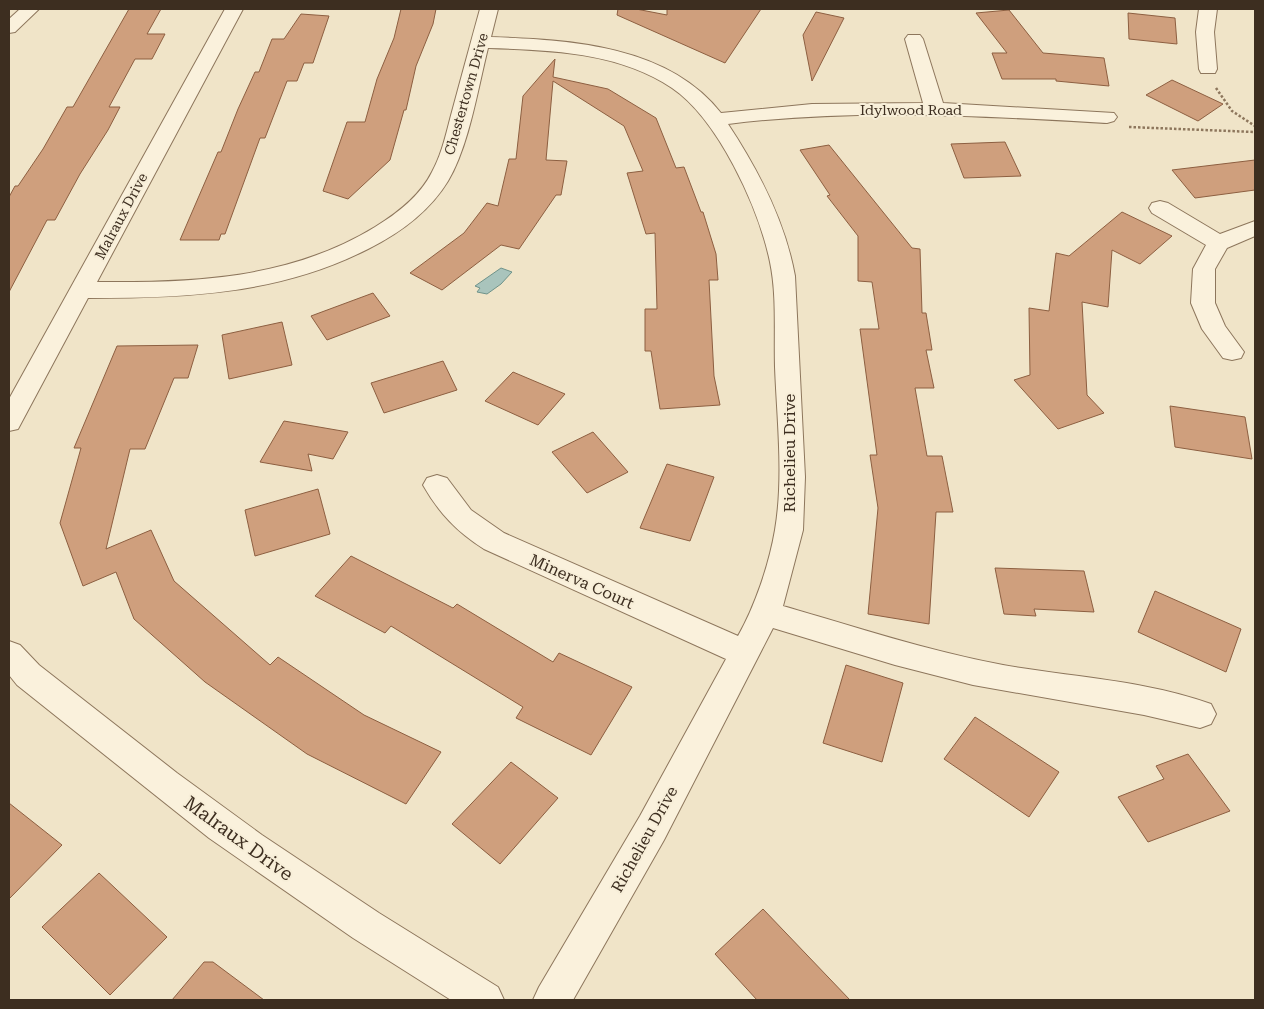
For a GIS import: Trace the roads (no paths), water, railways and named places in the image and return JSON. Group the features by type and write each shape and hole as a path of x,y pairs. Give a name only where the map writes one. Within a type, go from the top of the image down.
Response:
{"street":[{"path":"9,28 30,9"},
{"name":"Malraux Drive","path":"9,422 234,9"},
{"name":"Chestertown Drive","path":"82,290 173,291 226,286 275,277 315,265 351,250 388,229 406,216 427,196 438,182 453,148 489,9"},
{"path":"1208,9 1205,32 1208,69"},
{"path":"914,39 935,110"},
{"name":"Richelieu Drive","path":"481,42 576,49 644,67 676,84 703,105 715,120 763,202 778,243 784,276 792,477 790,521 786,546 766,612 746,654 652,828 552,1000"},
{"name":"Idylwood Road","path":"715,120 802,110 935,110 1107,117"},
{"path":"1160,208 1218,243"},
{"path":"1232,352 1214,329 1203,302 1204,269 1218,243 1255,228"},
{"name":"Minerva Court","path":"437,485 450,508 470,528 494,541 746,654"},
{"path":"766,612 915,658 974,672 1090,694 1164,704 1200,714"},
{"name":"Malraux Drive","path":"9,654 36,681 182,797 250,848 376,934 485,1000"}],"water":[{"path":"501,268 512,272 501,284 487,294 477,292 480,288 475,286"}]}
